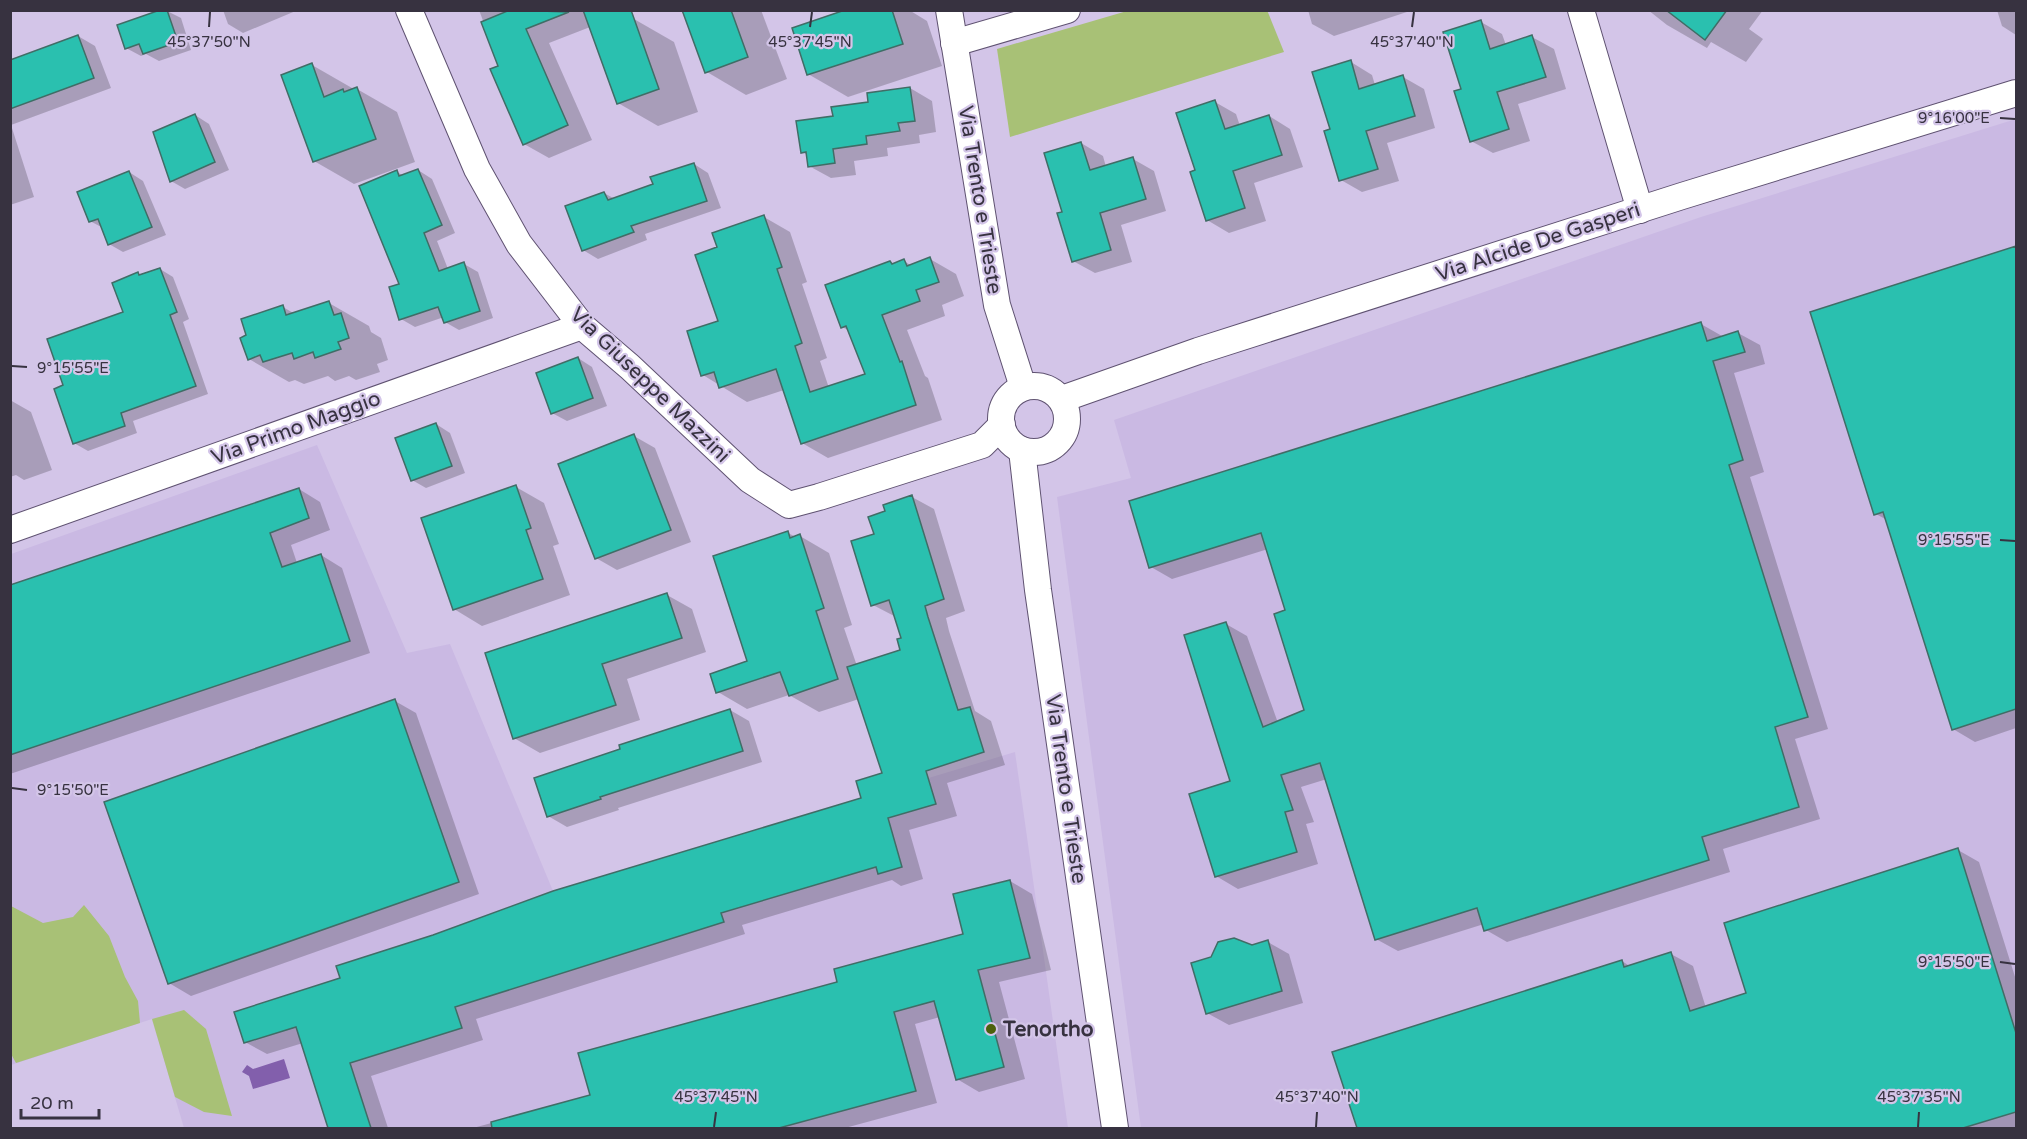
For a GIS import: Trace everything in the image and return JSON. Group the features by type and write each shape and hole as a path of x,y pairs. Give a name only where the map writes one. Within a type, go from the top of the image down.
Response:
{"street":[{"name":"Via Giuseppe Mazzini","path":"409,10 477,169 519,244 582,326 750,480 789,505 982,445 1002,425"},
{"name":"Via Trento e Trieste","path":"949,10 997,305 1023,387"},
{"path":"954,43 1067,10"},
{"path":"1581,10 1640,210"},
{"name":"Via Alcide De Gasperi","path":"1062,399 1198,351 2016,93"},
{"name":"Via Primo Maggio","path":"10,530 582,326"},
{"path":"1034,385 1054,392 1062,399 1068,419 1061,439 1044,451 1022,450 1012,444 1002,425 1003,406 1008,398 1023,387 1034,385"},
{"name":"Via Trento e Trieste","path":"1022,450 1038,590 1114,1128"}],"shaded area":[{"path":"2016,119 2016,1128 1141,1128 1057,497 1131,478 1114,420 1701,217"},
{"path":"317,445 407,653 450,644 553,891 1015,752 1068,1128 184,1128 152,1019 11,1065 11,554"},
{"path":"284,1059 290,1078 253,1089 249,1076 242,1072 247,1065 253,1069"}],"green space":[{"path":"1267,10 1284,52 1010,137 997,49 1127,11"},
{"path":"84,905 109,936 125,977 138,1001 140,1023 16,1063 10,1052 11,906 43,923 73,917"},
{"path":"184,1010 206,1029 232,1116 204,1112 175,1097 152,1019"}],"building":[{"path":"160,10 167,10 178,42 143,54 139,44 125,49 117,25"},
{"path":"510,10 569,12 526,29 568,125 523,145 490,69 498,66 481,22"},
{"path":"583,10 631,10 659,89 617,104"},
{"path":"682,10 731,10 748,57 705,73"},
{"path":"845,10 892,10 903,44 807,75 792,28"},
{"path":"1666,10 1727,10 1705,40"},
{"path":"1481,20 1490,49 1532,35 1546,77 1497,92 1509,129 1470,142 1454,91 1461,89 1443,32"},
{"path":"78,35 94,78 10,109 10,60"},
{"path":"1351,60 1359,89 1403,75 1415,116 1366,131 1378,169 1339,181 1324,131 1330,129 1312,72"},
{"path":"312,63 324,97 343,89 344,92 357,87 376,139 313,162 281,75"},
{"path":"910,87 915,121 898,123 900,131 866,136 867,144 833,149 835,163 808,167 806,152 801,153 796,121 833,116 831,107 868,102 867,93"},
{"path":"1215,100 1225,129 1269,115 1282,155 1233,171 1245,208 1206,221 1190,172 1195,170 1176,113"},
{"path":"195,114 215,162 170,182 153,132"},
{"path":"1081,142 1090,170 1133,157 1146,199 1100,213 1111,250 1072,262 1057,213 1062,212 1044,153"},
{"path":"694,163 707,201 631,226 634,232 582,251 565,206 604,192 608,200 653,184 650,177"},
{"path":"418,169 442,225 424,233 439,271 464,262 480,311 444,323 438,307 399,320 389,287 399,284 359,186 397,170 399,176"},
{"path":"129,171 152,227 108,245 98,219 89,222 77,192"},
{"path":"764,215 782,267 777,269 802,343 795,346 810,392 865,374 846,326 841,328 825,285 890,261 892,264 904,259 907,266 930,257 939,282 916,290 920,301 882,315 900,362 902,361 916,405 801,444 776,369 719,388 714,372 701,376 687,331 718,321 695,255 717,247 712,233"},
{"path":"2016,246 2016,709 1952,730 1883,512 1874,515 1810,312"},
{"path":"160,268 177,312 170,315 196,386 121,413 125,426 73,444 54,389 63,385 47,339 123,312 112,283 138,272 139,275"},
{"path":"329,301 334,315 341,313 349,338 338,342 341,349 315,358 313,352 294,359 292,353 263,362 260,355 248,360 240,338 246,335 241,319 283,305 286,315"},
{"path":"1701,322 1707,341 1738,331 1745,352 1713,361 1743,460 1729,465 1808,717 1775,727 1799,807 1702,837 1709,860 1484,931 1477,908 1375,940 1320,763 1281,775 1293,810 1285,812 1297,852 1215,877 1189,794 1230,781 1184,635 1226,622 1263,727 1304,710 1274,614 1285,610 1261,533 1149,568 1129,501"},
{"path":"578,357 593,398 551,414 536,373"},
{"path":"436,423 452,466 411,481 395,438"},
{"path":"634,434 671,530 595,559 558,464"},
{"path":"516,485 531,528 526,530 543,579 453,610 421,518"},
{"path":"299,488 309,518 270,533 282,567 321,554 350,641 10,755 10,585"},
{"path":"912,495 944,599 925,606 928,617 958,710 970,707 984,752 926,771 936,804 888,818 902,867 878,874 876,867 721,913 724,922 455,1007 462,1028 350,1063 371,1128 328,1128 296,1027 244,1043 234,1012 340,978 336,966 433,935 553,891 861,798 856,781 882,773 847,667 900,650 897,639 901,638 889,600 871,606 851,541 874,534 868,517 885,511 883,505"},
{"path":"788,531 790,538 800,534 824,608 816,611 838,679 789,696 780,672 716,693 710,674 747,661 713,556"},
{"path":"667,593 682,638 602,664 616,705 513,739 485,653"},
{"path":"395,699 459,882 168,984 104,802"},
{"path":"730,709 743,751 600,797 601,799 547,817 534,778 620,749 619,745"},
{"path":"1958,848 2016,1033 2016,1112 1963,1128 1357,1128 1332,1052 1622,960 1624,967 1671,952 1690,1011 1746,993 1724,923"},
{"path":"1010,880 1030,958 978,970 1004,1067 956,1080 934,1001 894,1012 916,1091 779,1128 492,1128 491,1122 590,1095 578,1053 837,982 834,969 963,934 953,894"},
{"path":"1234,938 1252,945 1268,940 1282,991 1206,1014 1191,963 1211,957 1218,942"}],"place":[{"name":"Tenortho","path":"991,1029"}]}
